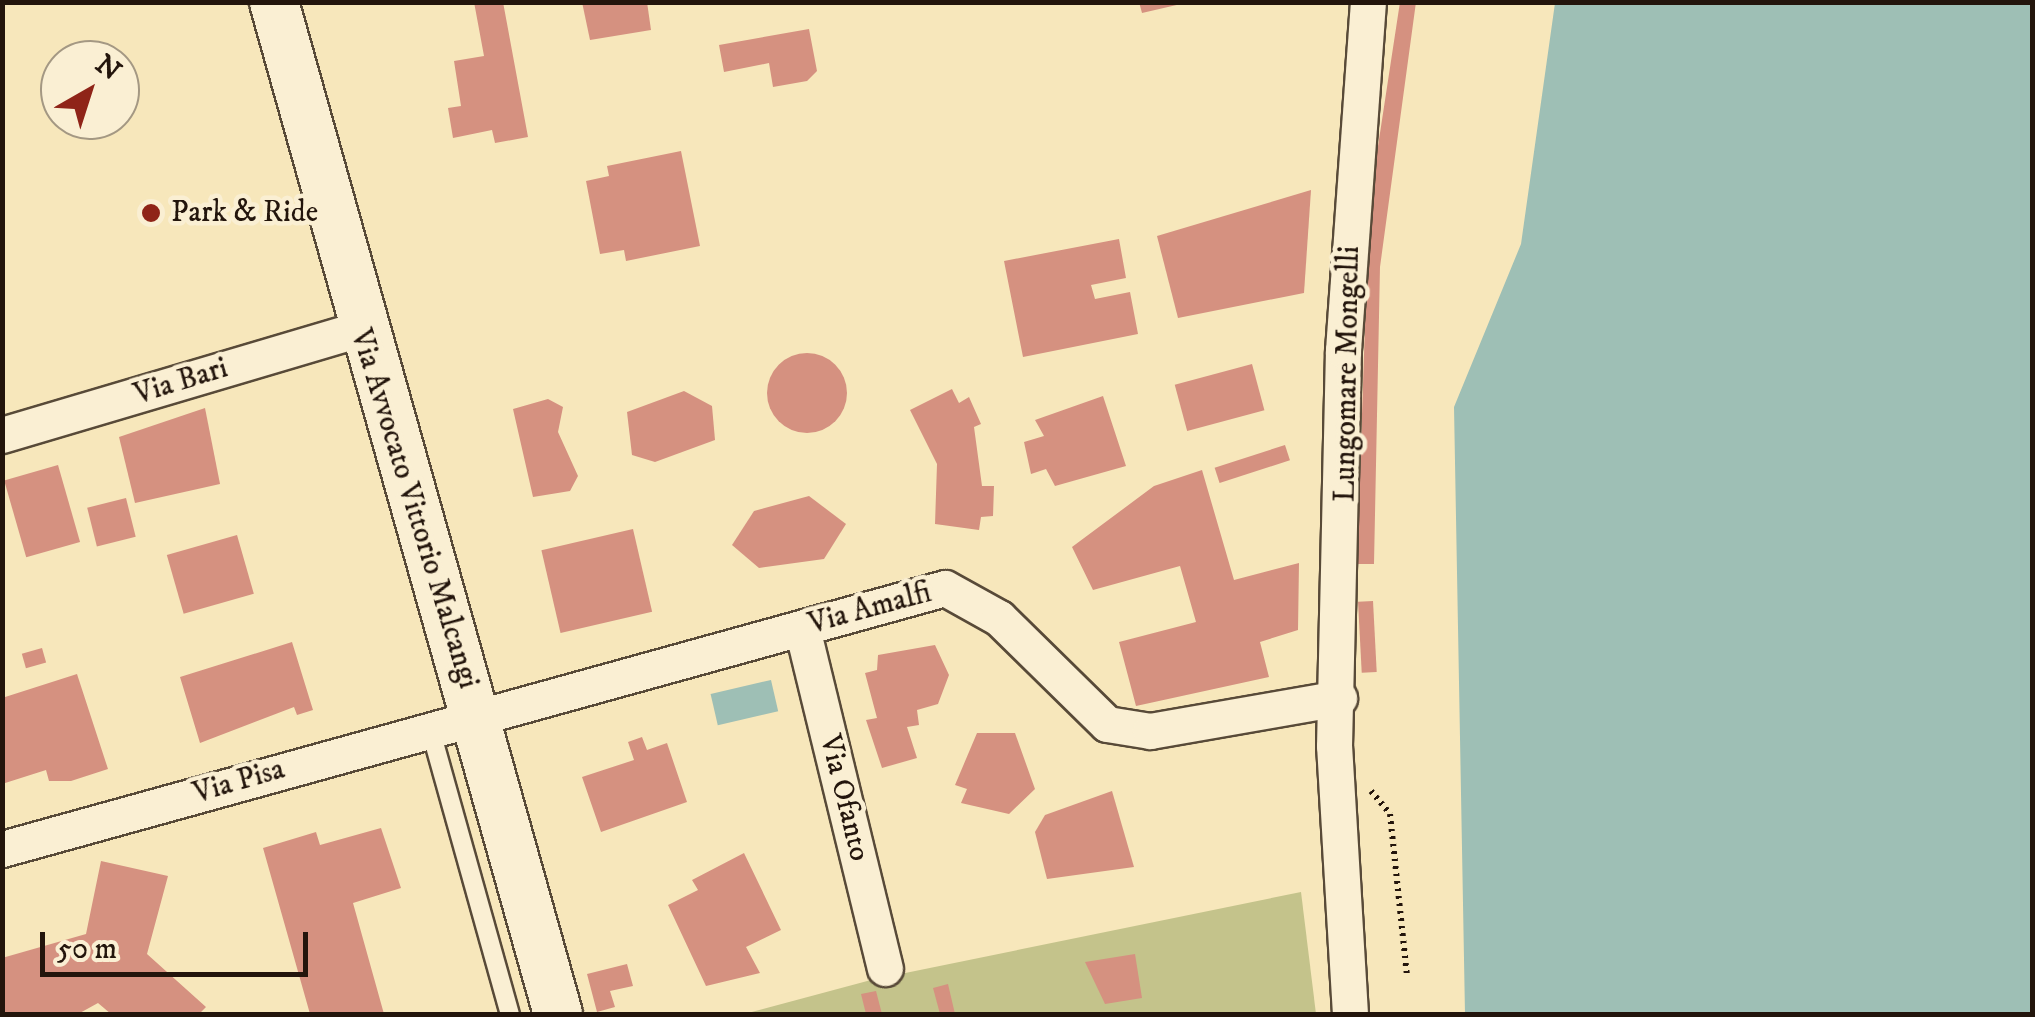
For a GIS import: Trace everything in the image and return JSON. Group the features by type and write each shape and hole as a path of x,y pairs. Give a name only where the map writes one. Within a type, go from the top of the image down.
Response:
{"main road":[{"name":"Via Avvocato Vittorio Malcangi","path":"274,2 360,329 558,1014"}],"street":[{"name":"Lungomare Mongelli","path":"1350,1014 1334,746 1339,698 1343,350 1368,2"},
{"name":"Via Bari","path":"2,436 360,329"},
{"name":"Via Amalfi","path":"479,730 802,628 960,590 1091,714 1127,729 1339,698"},
{"name":"Via Ofanto","path":"802,628 885,968"},
{"name":"Via Pisa","path":"2,849 430,728 479,730"}],"lane":[{"name":"Via Avvocato Vittorio Malcangi","path":"430,728 510,1014"}],"path":[{"path":"1336,782 1376,793 1390,814 1407,976"}],"shaded area":[{"path":"1301,892 1316,1014 744,1014 871,980"}],"water":[{"path":"1555,3 2032,3 2032,1014 1465,1014 1454,407 1521,244"},
{"path":"771,680 778,711 718,725 711,694"}],"building":[{"path":"474,2 503,2 528,137 495,143 492,130 453,138 448,108 461,106 454,61 484,56"},
{"path":"582,2 647,2 651,30 590,40"},
{"path":"1139,2 1180,2 1181,4 1142,13"},
{"path":"1400,2 1416,2 1380,267 1374,564 1357,564 1369,205"},
{"path":"809,29 817,71 807,81 773,87 769,63 724,72 719,45"},
{"path":"681,151 700,246 626,261 624,250 600,254 586,181 609,176 607,166"},
{"path":"1311,190 1304,293 1178,318 1157,236"},
{"path":"1119,239 1126,278 1091,285 1095,299 1130,292 1138,334 1023,357 1004,261"},
{"path":"807,353 822,356 835,365 844,378 844,408 835,421 822,430 807,433 792,430 779,421 770,408 767,393 770,378 779,365 792,356"},
{"path":"1252,364 1264,410 1187,431 1175,385"},
{"path":"952,389 959,403 969,397 981,424 974,427 982,486 994,486 993,516 981,517 979,530 935,524 937,464 910,410"},
{"path":"684,391 712,406 715,440 655,462 632,455 627,412"},
{"path":"1103,396 1126,466 1055,486 1046,469 1031,474 1024,442 1044,436 1035,420"},
{"path":"548,399 563,407 558,432 578,476 570,491 533,497 513,409"},
{"path":"205,408 220,484 135,503 119,437"},
{"path":"1285,445 1290,460 1220,483 1215,468"},
{"path":"58,465 80,542 26,557 4,480"},
{"path":"1202,470 1234,580 1299,563 1298,630 1260,642 1269,677 1136,706 1119,642 1196,622 1180,566 1093,590 1072,547 1154,486"},
{"path":"809,496 846,524 824,559 759,568 732,545 754,511"},
{"path":"126,498 136,537 97,546 87,508"},
{"path":"633,529 652,612 561,633 541,550"},
{"path":"237,535 254,594 184,614 167,555"},
{"path":"1373,601 1377,672 1362,673 1358,602"},
{"path":"292,642 313,710 297,715 294,707 200,743 180,677"},
{"path":"935,645 949,675 938,704 917,710 919,725 907,727 917,758 882,768 866,720 877,718 865,673 877,670 878,655"},
{"path":"42,648 46,662 26,668 22,654"},
{"path":"77,674 108,769 71,781 49,781 46,770 2,784 2,698"},
{"path":"977,733 1015,733 1035,789 1009,814 961,803 967,789 955,785"},
{"path":"642,737 647,750 667,743 687,802 601,832 582,777 634,760 628,742"},
{"path":"1112,791 1134,867 1047,879 1035,832 1045,815"},
{"path":"381,828 401,888 353,903 384,1014 310,1014 263,848 316,832 320,845"},
{"path":"744,853 781,930 746,947 760,973 706,986 668,905 698,890 692,880"},
{"path":"101,861 168,876 147,954 206,1007 199,1014 111,1014 98,1003 78,1014 2,1014 2,958 86,934"},
{"path":"1135,954 1142,998 1105,1004 1085,962"},
{"path":"627,964 633,986 610,991 615,1007 597,1012 587,974"},
{"path":"948,984 955,1014 940,1014 933,988"},
{"path":"876,991 882,1014 866,1014 861,994"}],"place":[{"name":"Park & Ride","path":"151,213"}]}
